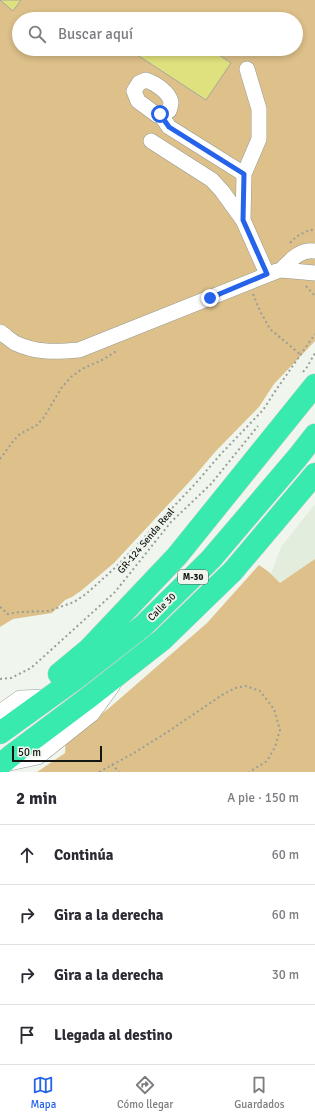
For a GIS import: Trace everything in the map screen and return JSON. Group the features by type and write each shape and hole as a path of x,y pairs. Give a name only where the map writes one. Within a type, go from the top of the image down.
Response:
{"highway":[{"path":"50,697 50,681 89,649 177,556 310,383"},
{"name":"Calle 30","path":"0,733 143,626 211,559 315,435"},
{"name":"M-30","path":"0,765 162,640 233,571 315,474"}],"lane":[{"path":"243,220 244,174 259,139 259,109 247,69"},
{"path":"160,114 169,127 244,174"},
{"path":"151,141 212,180 243,220 274,272"},
{"path":"0,332 14,342 28,348 46,352 79,350 274,272 306,250 315,251"},
{"path":"298,255 299,264 308,272"},
{"path":"274,272 308,272"},
{"path":"288,506 315,491"},
{"path":"0,712 20,698 50,697"}],"path":[{"path":"252,292 270,329 301,355"},
{"path":"0,607 3,608 7,614 49,611 74,602 86,594 117,566 263,410 315,334"},
{"path":"0,459 20,434 37,425 44,417 62,387 71,377 82,369 104,359 120,348"},
{"path":"310,383 307,367 315,353"},
{"name":"GR-124 Senda Real","path":"0,679 11,678 31,668 114,592 171,522 211,484 261,422"},
{"path":"99,772 134,753 222,695 235,688 246,686 260,691 274,709 280,730 275,747 267,761 249,772"},
{"path":"112,764 119,772"}],"shaded area":[{"path":"0,0 315,0 315,341 274,384 259,407 215,452 114,563 82,590 65,600 52,613 13,619 0,627"},
{"path":"315,504 315,559 280,584 270,576 281,547"},
{"path":"315,559 315,772 37,772 65,753 66,740 108,709 207,623 259,565 280,583"}],"building":[{"path":"0,0 21,0 13,11"},
{"path":"139,56 220,56 231,63 206,100"}],"route":[{"path":"160,114 169,127 244,174 243,220 267,274 210,298"}]}
